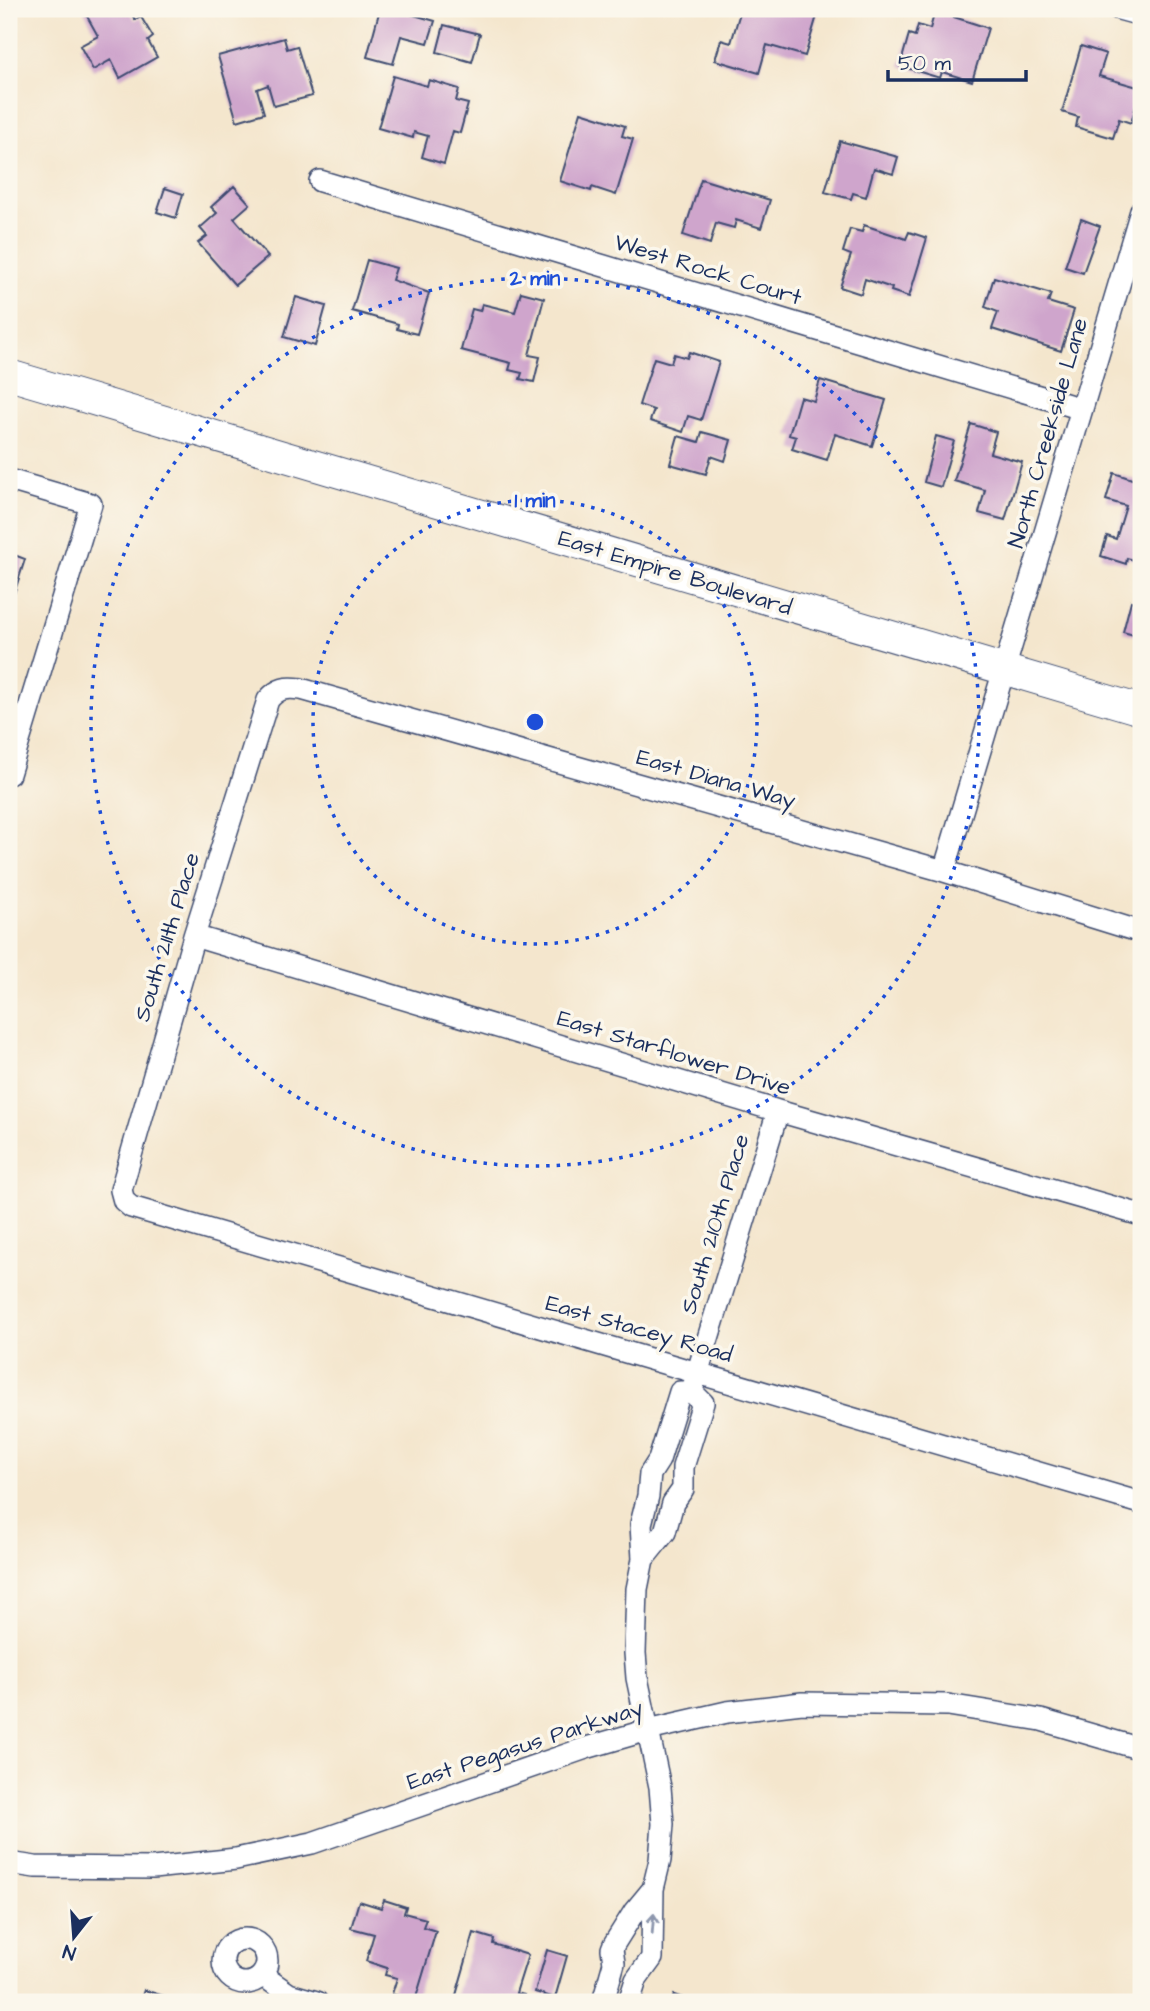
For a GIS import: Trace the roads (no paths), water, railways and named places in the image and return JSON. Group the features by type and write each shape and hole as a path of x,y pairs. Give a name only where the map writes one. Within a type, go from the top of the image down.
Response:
{"street":[{"path":"1119,9 1141,15"},
{"name":"West Rock Court","path":"320,181 1082,409"},
{"name":"North Creekside Lane","path":"1005,671 1141,211"},
{"name":"East Empire Boulevard","path":"9,375 1141,710"},
{"path":"9,480 91,504 9,774"},
{"path":"944,871 1005,671"},
{"name":"East Diana Way","path":"275,691 286,687 301,689 944,871 1141,932"},
{"name":"South 211th Place","path":"124,1201 121,1190 123,1178 194,936 268,700 275,691"},
{"name":"East Starflower Drive","path":"194,936 778,1111 1141,1215"},
{"name":"South 210th Place","path":"629,2002 636,1980 652,1958 653,1888 660,1860 663,1824 660,1787 637,1678 635,1653 637,1590 643,1559 641,1524 650,1474 659,1460 680,1392 694,1383 778,1111"},
{"name":"East Stacey Road","path":"124,1201 131,1207 694,1383 1141,1503"},
{"name":"South 210th Place","path":"643,1559 665,1532 673,1503 683,1489 683,1467 703,1403 694,1383"},
{"path":"659,1460 683,1467"},
{"name":"East Pegasus Parkway","path":"9,1863 35,1867 153,1868 236,1859 312,1843 586,1748 648,1730 727,1712 802,1703 948,1705 1041,1720 1141,1749"},
{"name":"South 210th Place","path":"603,2002 614,1963 614,1944 653,1888"},
{"path":"614,1963 642,1971"},
{"path":"262,1975 289,1994 317,2002"}]}
